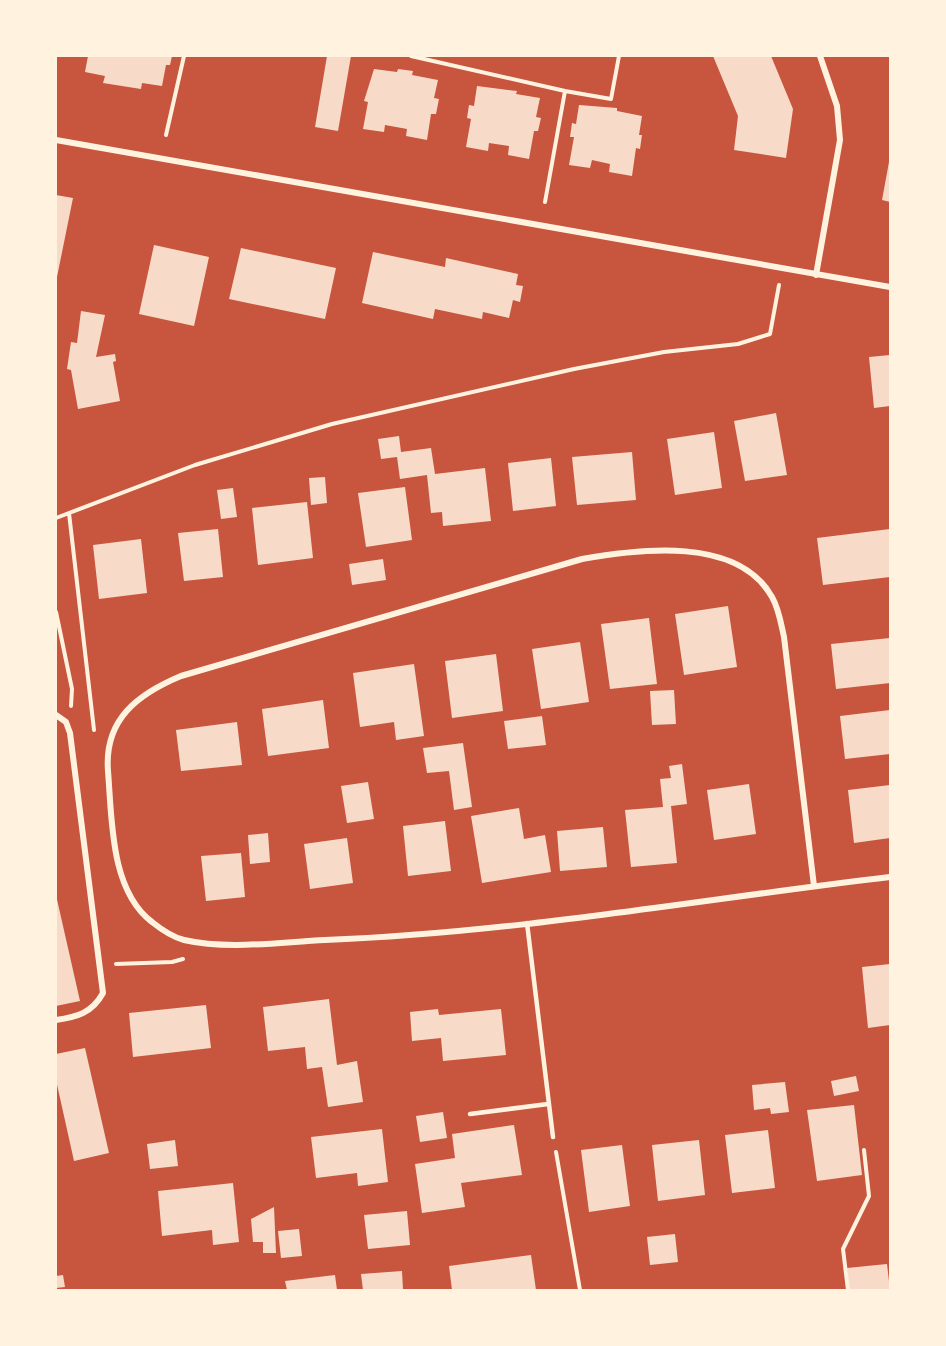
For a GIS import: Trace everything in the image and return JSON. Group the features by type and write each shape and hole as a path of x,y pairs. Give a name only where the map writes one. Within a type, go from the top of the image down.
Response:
{"street":[{"path":"816,274 840,140 837,106 820,56"},
{"path":"56,140 891,287"},
{"path":"814,886 784,637 778,612 772,596 746,571 709,554 653,551 617,553 582,559 181,676 148,691 136,701 126,711 112,736 108,767 120,869 140,912 167,933 183,939 235,943 391,938 891,877"},
{"path":"56,714 66,722 70,733 103,993 98,1002 76,1017 56,1020"}],"lane":[{"path":"527,923 553,1137"},
{"path":"470,1114 548,1104"}],"path":[{"path":"166,135 183,56"},
{"path":"411,56 565,91 611,99 619,56"},
{"path":"545,202 565,91"},
{"path":"56,518 195,465 343,421 574,369 664,352 738,344 770,334 782,269"},
{"path":"69,513 94,730 112,736"},
{"path":"56,612 72,689 70,719 66,722"},
{"path":"101,964 172,962 193,956"},
{"path":"553,1137 580,1290"},
{"path":"848,1290 843,1249 869,1196 864,1150"}],"building":[{"path":"88,56 172,56 170,65 166,65 162,86 142,83 141,89 103,83 105,76 85,72"},
{"path":"327,56 351,56 338,131 315,127"},
{"path":"713,56 771,56 793,109 786,158 734,150 738,116"},
{"path":"374,69 397,72 398,69 413,71 412,75 438,80 434,98 439,99 436,114 431,114 427,140 406,136 407,129 385,125 384,132 363,129 368,102 364,101"},
{"path":"477,86 517,91 516,94 540,98 536,117 541,118 538,131 534,131 529,159 508,155 509,146 489,143 488,151 466,147 471,119 467,118 469,105 474,106"},
{"path":"579,105 617,108 617,111 642,116 639,135 642,135 640,149 636,148 632,176 609,172 610,164 592,160 590,168 569,165 574,137 570,137 572,123 576,124"},
{"path":"890,162 890,202 882,200"},
{"path":"56,195 73,198 57,277 56,277"},
{"path":"154,245 209,257 194,326 139,314"},
{"path":"241,248 336,268 325,319 229,299"},
{"path":"373,252 445,267 446,258 518,274 516,285 523,286 520,302 513,300 509,318 483,312 482,319 435,309 433,319 362,303"},
{"path":"81,311 105,315 96,357 115,354 116,361 113,362 120,401 78,409 71,370 67,369 71,342 77,343"},
{"path":"890,355 890,406 874,408 869,357"},
{"path":"776,413 787,475 745,481 734,421"},
{"path":"714,432 722,488 675,495 667,439"},
{"path":"399,436 401,452 431,448 435,474 485,468 491,521 443,526 442,512 431,513 427,475 400,479 397,457 381,459 378,439"},
{"path":"632,452 636,500 577,505 572,457"},
{"path":"551,458 556,506 513,511 508,463"},
{"path":"325,477 327,503 311,505 309,478"},
{"path":"405,487 412,540 366,547 358,493"},
{"path":"233,488 237,517 221,519 217,490"},
{"path":"307,502 313,558 258,565 252,508"},
{"path":"218,529 223,577 184,581 178,533"},
{"path":"890,529 890,577 823,585 817,538"},
{"path":"141,539 147,593 99,599 93,545"},
{"path":"383,559 386,580 352,585 349,564"},
{"path":"728,606 737,667 684,675 675,614"},
{"path":"649,618 657,684 610,689 601,624"},
{"path":"890,638 890,683 836,689 831,644"},
{"path":"580,642 589,702 541,709 532,649"},
{"path":"496,654 503,711 452,718 445,661"},
{"path":"414,664 424,736 396,740 394,722 360,727 353,673"},
{"path":"674,690 676,724 652,725 650,691"},
{"path":"323,700 329,748 268,756 262,709"},
{"path":"890,710 890,754 845,759 840,716"},
{"path":"542,716 546,745 508,749 504,721"},
{"path":"237,722 242,765 181,771 176,730"},
{"path":"463,743 472,807 454,810 449,771 427,773 423,748"},
{"path":"682,764 687,804 671,806 677,863 631,867 625,810 663,807 660,779 671,778 669,766"},
{"path":"368,782 374,819 347,823 341,786"},
{"path":"749,784 756,834 714,840 707,790"},
{"path":"890,785 890,838 854,843 848,790"},
{"path":"519,808 524,839 545,835 551,872 482,883 471,816"},
{"path":"445,821 451,871 408,876 403,826"},
{"path":"603,827 607,867 560,871 557,831"},
{"path":"268,833 270,862 250,864 248,835"},
{"path":"347,838 353,883 310,889 304,844"},
{"path":"241,853 245,897 206,901 201,856"},
{"path":"56,895 80,1001 56,1006"},
{"path":"890,964 890,1025 868,1028 862,967"},
{"path":"329,999 337,1065 357,1061 363,1102 328,1107 322,1067 307,1069 305,1047 268,1051 263,1007"},
{"path":"206,1005 211,1048 133,1057 129,1013"},
{"path":"438,1009 439,1015 501,1009 506,1055 443,1061 441,1038 412,1041 410,1012"},
{"path":"85,1048 109,1153 74,1161 56,1080 56,1054"},
{"path":"856,1076 859,1091 834,1096 831,1081"},
{"path":"785,1082 789,1112 771,1114 770,1108 754,1110 752,1085"},
{"path":"854,1105 862,1175 817,1181 807,1110"},
{"path":"443,1112 447,1138 420,1142 416,1116"},
{"path":"514,1125 522,1175 461,1183 465,1207 422,1213 415,1164 455,1158 452,1134"},
{"path":"382,1129 388,1182 358,1186 357,1173 316,1178 311,1137"},
{"path":"768,1130 775,1188 732,1193 725,1135"},
{"path":"175,1140 178,1166 150,1169 147,1144"},
{"path":"699,1140 705,1195 658,1201 652,1145"},
{"path":"622,1145 630,1206 589,1212 581,1150"},
{"path":"233,1183 239,1242 213,1245 212,1230 162,1236 158,1191"},
{"path":"274,1207 276,1253 263,1253 263,1242 253,1242 251,1219"},
{"path":"407,1211 410,1245 368,1249 364,1215"},
{"path":"299,1229 302,1256 281,1258 278,1231"},
{"path":"675,1234 678,1262 650,1265 647,1237"},
{"path":"531,1255 536,1290 452,1290 449,1266"},
{"path":"887,1264 890,1290 849,1290 847,1268"},
{"path":"402,1271 403,1290 363,1290 361,1274"},
{"path":"63,1275 65,1287 56,1288 56,1276"},
{"path":"335,1275 337,1290 287,1290 285,1281"}]}
